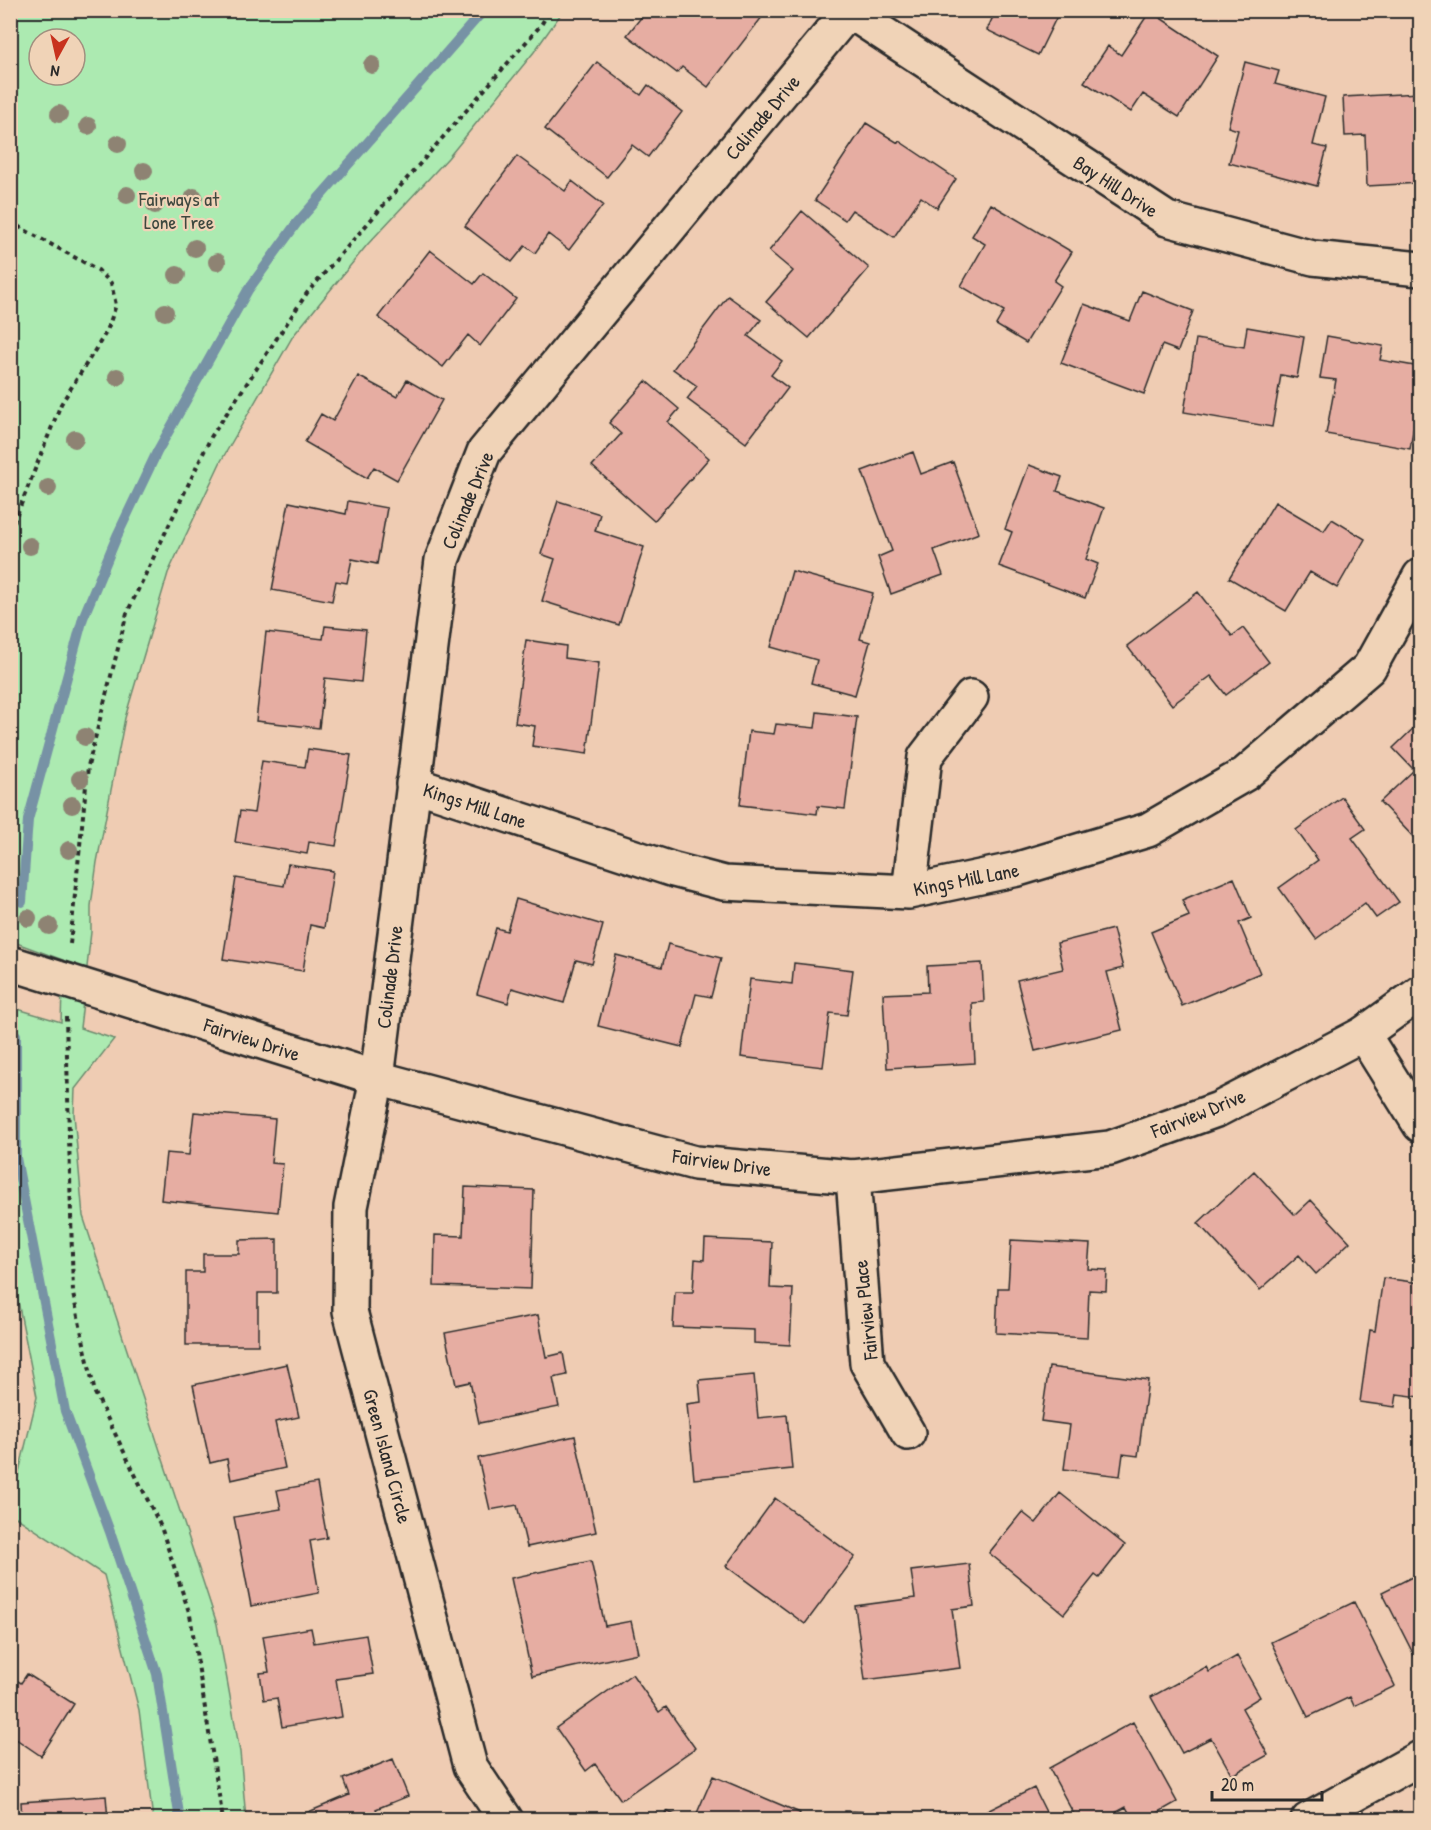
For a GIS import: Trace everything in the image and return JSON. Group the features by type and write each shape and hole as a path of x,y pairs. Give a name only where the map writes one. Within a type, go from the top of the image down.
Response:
{"street":[{"name":"Bay Hill Drive","path":"849,10 1167,219 1313,258 1420,269"},
{"name":"Colinade Drive","path":"377,1078 442,560 484,452 849,10"},
{"name":"Kings Mill Lane","path":"413,784 674,870 724,884 909,892 1018,869 1148,830 1245,774 1369,668 1420,576"},
{"path":"909,892 925,757 971,697"},
{"name":"Fairview Drive","path":"10,963 377,1078 694,1163 853,1177 1110,1148 1219,1109 1363,1034 1420,993"},
{"path":"1363,1034 1420,1125"},
{"name":"Green Island Circle","path":"377,1078 351,1206 350,1311 470,1767 506,1820"},
{"name":"Fairview Place","path":"853,1177 867,1363 908,1433"},
{"path":"1308,1820 1420,1758"}],"path":[{"path":"224,1820 190,1615 161,1527 95,1393 73,1294 66,980 88,766 127,614 211,437 307,293 541,25 550,10"},
{"path":"10,222 98,270 111,283 116,305 107,331 61,404 10,532"}],"green space":[{"name":"Fairways at Lone Tree","path":"11,11 563,11 534,52 448,158 367,245 293,336 221,461 168,573 125,718 97,862 80,1028 114,1039 75,1089 74,1114 83,1216 217,1624 240,1752 246,1819 153,1819 139,1710 104,1575 11,1514 11,1505 37,1397 11,1266 11,1007 61,1022 63,960 11,941"}],"building":[{"path":"647,10 765,10 766,12 708,87 682,67 677,73 627,35"},
{"path":"996,10 1060,10 1038,55 987,30"},
{"path":"1150,11 1218,56 1179,117 1143,94 1131,112 1084,82 1108,46 1121,55"},
{"path":"597,62 641,95 648,85 682,112 648,157 632,145 607,177 545,129"},
{"path":"1245,62 1279,71 1275,84 1325,97 1313,145 1327,148 1317,186 1229,163 1238,130 1228,127"},
{"path":"1420,93 1420,183 1367,186 1365,135 1345,136 1343,97"},
{"path":"866,123 898,143 899,141 956,179 937,208 921,197 894,237 852,210 845,220 815,200"},
{"path":"517,156 565,191 572,181 603,205 569,250 548,234 535,253 525,246 512,262 465,226"},
{"path":"991,204 1072,252 1054,281 1061,286 1026,343 996,325 1004,311 961,286 985,244 972,236"},
{"path":"802,211 869,268 809,338 766,302 793,271 769,251"},
{"path":"430,250 474,284 483,273 516,299 480,346 468,335 443,367 378,317"},
{"path":"1142,291 1193,311 1178,351 1162,345 1144,394 1061,363 1084,304 1130,321"},
{"path":"728,296 761,320 748,336 782,361 771,375 788,388 746,443 687,399 697,386 673,369"},
{"path":"1247,327 1304,337 1297,378 1281,375 1272,427 1184,412 1196,339 1244,347"},
{"path":"1327,336 1383,346 1380,360 1420,367 1420,389 1410,449 1326,434 1336,380 1320,378"},
{"path":"358,376 397,397 407,380 442,400 397,480 374,467 367,478 305,442 321,414 333,421"},
{"path":"646,381 679,409 668,422 709,458 654,521 592,466 621,434 609,423"},
{"path":"913,452 921,474 953,462 979,533 934,550 943,575 891,594 878,557 892,551 862,471"},
{"path":"1029,465 1062,477 1057,491 1104,508 1086,559 1098,564 1085,598 999,566 1012,532 1005,529"},
{"path":"348,501 387,508 377,564 352,559 347,583 336,581 332,601 272,590 289,502 346,514"},
{"path":"558,501 600,514 595,531 644,547 619,625 542,601 555,559 541,554"},
{"path":"1275,502 1324,531 1332,519 1365,539 1337,588 1310,572 1286,611 1229,578"},
{"path":"792,571 873,593 860,639 870,642 855,695 811,683 817,660 771,647"},
{"path":"1198,592 1232,636 1243,628 1269,662 1226,695 1211,676 1172,705 1127,646"},
{"path":"325,626 366,630 361,682 325,678 319,728 256,721 266,632 323,639"},
{"path":"526,640 566,646 565,658 599,663 587,754 532,746 535,726 515,723"},
{"path":"817,712 857,717 845,809 818,806 817,814 740,805 749,731 774,734 776,724 815,728"},
{"path":"1420,722 1420,844 1380,802 1414,770 1393,748"},
{"path":"308,749 351,755 336,846 309,842 307,854 235,842 240,811 254,813 262,761 305,767"},
{"path":"1342,797 1365,829 1352,838 1399,902 1376,918 1365,903 1316,939 1279,888 1318,860 1296,830"},
{"path":"288,864 333,871 324,928 310,925 303,971 223,959 236,878 284,886"},
{"path":"1234,878 1251,918 1239,923 1260,973 1182,1006 1151,932 1189,916 1182,900"},
{"path":"516,899 603,925 592,964 576,960 564,1003 512,988 508,1003 477,994 496,928 507,931"},
{"path":"1113,929 1123,968 1107,972 1122,1030 1035,1051 1017,980 1063,969 1057,943"},
{"path":"668,944 721,958 711,997 696,994 682,1047 598,1026 616,955 662,967"},
{"path":"794,963 853,970 847,1015 830,1013 823,1067 741,1057 750,979 792,984"},
{"path":"982,963 984,1002 972,1003 975,1063 887,1068 883,994 928,992 927,966"},
{"path":"194,1112 275,1119 271,1163 283,1164 278,1212 161,1200 166,1153 189,1155"},
{"path":"1254,1171 1295,1215 1311,1200 1350,1242 1316,1274 1299,1255 1260,1290 1198,1223"},
{"path":"465,1187 534,1190 531,1289 434,1286 435,1235 463,1236"},
{"path":"277,1239 277,1293 258,1293 258,1345 186,1345 186,1272 203,1272 203,1254 239,1254 239,1240"},
{"path":"705,1239 772,1242 770,1288 793,1289 790,1345 754,1343 754,1330 673,1327 675,1292 693,1292 695,1259 704,1260"},
{"path":"1011,1240 1090,1244 1088,1269 1107,1270 1106,1291 1089,1290 1087,1338 996,1333 998,1288 1008,1288"},
{"path":"1383,1278 1420,1283 1417,1313 1420,1313 1420,1397 1397,1394 1395,1407 1360,1402 1370,1330 1375,1331"},
{"path":"538,1315 546,1357 563,1353 567,1375 553,1378 559,1407 479,1423 470,1382 456,1385 445,1333"},
{"path":"287,1364 299,1417 275,1422 285,1468 231,1480 227,1459 210,1463 193,1385"},
{"path":"1049,1367 1148,1380 1138,1456 1123,1454 1120,1476 1064,1469 1070,1425 1041,1421"},
{"path":"754,1375 758,1418 787,1415 792,1469 694,1479 687,1404 701,1402 699,1380"},
{"path":"575,1436 596,1532 527,1547 517,1505 490,1510 478,1458"},
{"path":"317,1483 327,1538 310,1541 319,1593 251,1606 234,1517 281,1509 277,1490"},
{"path":"1060,1493 1125,1545 1099,1578 1095,1575 1064,1614 989,1553 1022,1512 1036,1523"},
{"path":"775,1498 855,1557 805,1624 726,1566"},
{"path":"591,1561 605,1626 631,1621 638,1653 532,1676 511,1578"},
{"path":"969,1564 974,1606 952,1609 960,1668 865,1680 855,1606 915,1598 911,1571"},
{"path":"1420,1573 1420,1667 1382,1592"},
{"path":"1354,1602 1395,1686 1354,1706 1350,1697 1308,1717 1271,1642"},
{"path":"311,1628 314,1643 366,1635 373,1674 336,1679 342,1717 282,1727 277,1698 264,1700 260,1673 269,1672 263,1636"},
{"path":"1237,1656 1260,1697 1242,1708 1268,1755 1232,1775 1211,1738 1182,1753 1151,1697 1206,1667 1209,1672"},
{"path":"27,1674 74,1704 41,1756 16,1739 10,1747 10,1676 21,1683"},
{"path":"632,1674 659,1712 666,1707 695,1748 621,1800 595,1764 586,1771 556,1728"},
{"path":"1133,1722 1177,1802 1145,1820 1133,1820 1126,1807 1102,1820 1077,1820 1049,1768"},
{"path":"393,1759 408,1796 376,1809 381,1820 300,1820 299,1816 349,1795 343,1779"},
{"path":"713,1776 800,1813 797,1820 694,1820"},
{"path":"1034,1788 1050,1820 969,1820"},
{"path":"106,1796 108,1820 22,1820 21,1802"},
{"path":"666,1811 686,1820 662,1820"},
{"path":"845,1811 871,1812 871,1820 845,1820"}],"waterway":[{"path":"22,902 28,820 83,618 117,536 157,452 248,290 296,224 484,10"},
{"path":"16,1035 16,1158 65,1411 110,1532 157,1674 180,1820"}]}
